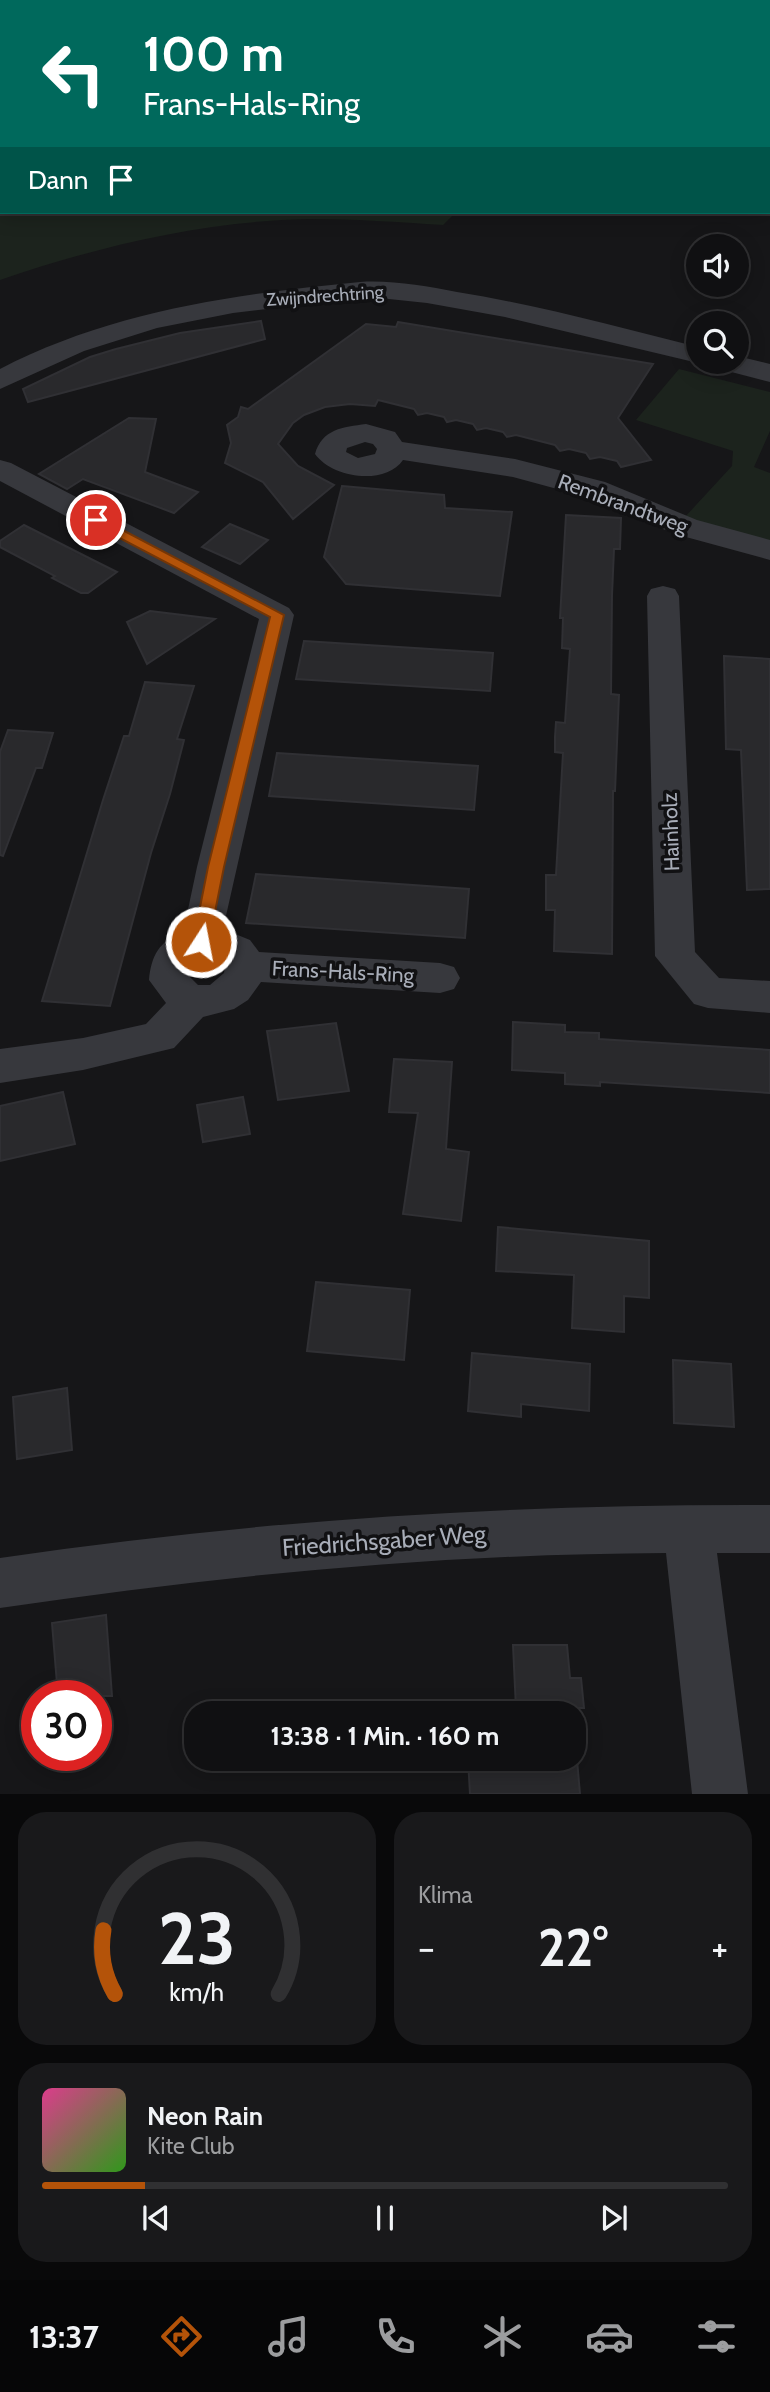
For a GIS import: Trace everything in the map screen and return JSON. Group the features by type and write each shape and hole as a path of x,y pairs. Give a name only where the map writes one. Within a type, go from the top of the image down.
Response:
{"street":[{"name":"Zwijndrechtring","path":"0,380 48,356 135,324 248,301 384,289 486,306 686,352"},
{"path":"749,368 770,373"},
{"name":"Rembrandtweg","path":"392,449 515,468 594,489 686,527 770,550"},
{"path":"0,469 277,615 216,867 201,942 179,952 168,970 169,980 174,988 194,1000 159,1037 83,1054 0,1066"},
{"name":"Hainholz","path":"663,596 675,956 708,993 770,997"},
{"name":"Frans-Hals-Ring","path":"201,942 226,944 236,949 247,966"},
{"name":"Frans-Hals-Ring","path":"247,966 440,978"},
{"name":"Frans-Hals-Ring","path":"194,1000 221,998 232,993 241,985 247,966"},
{"path":"689,1529 720,1794"},
{"name":"Friedrichsgaber Weg","path":"0,1583 138,1563 312,1544 522,1531 770,1529"}],"shaded area":[{"path":"0,214 454,214 443,225 309,219 191,230 75,256 0,280"},
{"path":"679,369 686,371 686,374 699,374 770,392 770,431 754,467 770,473 770,542 684,518 732,466 733,451 636,420"}],"building":[{"path":"261,321 265,339 28,402 23,389 90,357 116,349 180,333"},
{"path":"398,322 653,364 618,418 651,460 621,467 617,461 600,457 590,459 586,453 569,449 560,451 555,445 516,435 507,437 503,432 486,428 477,430 473,424 456,420 447,422 444,417 427,413 418,415 414,409 378,400 375,406 350,404 325,407 304,415 293,423 278,444 298,466 334,485 293,519 263,482 225,463 231,443 227,425 238,417 241,407 248,409 366,324 396,327"},
{"path":"129,418 156,419 145,472 198,492 174,513 83,479 67,489 39,474"},
{"path":"342,486 444,495 445,508 512,512 500,596 346,584 324,557"},
{"path":"566,515 621,518 620,549 614,549 612,595 611,694 619,695 613,791 612,954 554,951 555,910 546,910 546,875 556,875 563,753 555,752 556,722 565,723 570,649 562,648 563,618 560,618"},
{"path":"230,524 268,540 240,564 202,547"},
{"path":"24,525 117,572 88,593 81,593 0,547 0,541"},
{"path":"150,611 215,619 147,664 127,622"},
{"path":"304,641 493,653 490,691 296,679"},
{"path":"724,656 770,659 770,889 747,890 741,750 726,749"},
{"path":"145,682 194,686 177,739 184,740 170,794 151,853 110,1006 42,1001 103,800 124,736 129,736"},
{"path":"8,730 53,733 42,768 36,768 3,856 0,855 0,752"},
{"path":"277,753 478,766 474,810 269,796"},
{"path":"256,874 469,889 465,938 246,923"},
{"path":"513,1022 565,1025 565,1032 599,1033 599,1039 770,1050 770,1093 600,1082 600,1086 565,1084 565,1073 512,1070"},
{"path":"336,1023 349,1091 278,1100 267,1031"},
{"path":"394,1059 452,1062 446,1149 469,1152 461,1221 403,1214 418,1113 389,1112"},
{"path":"63,1092 75,1144 0,1161 0,1106"},
{"path":"243,1097 250,1134 203,1142 197,1105"},
{"path":"498,1227 649,1241 649,1298 624,1296 624,1332 572,1328 574,1275 496,1271"},
{"path":"316,1282 410,1290 404,1360 307,1351"},
{"path":"472,1353 590,1364 589,1411 521,1404 521,1417 468,1411"},
{"path":"673,1360 731,1364 734,1427 674,1423"},
{"path":"67,1388 72,1450 17,1459 13,1397"},
{"path":"106,1615 111,1680 57,1680 52,1623"},
{"path":"513,1645 567,1645 570,1678 581,1678 583,1701 516,1701"},
{"path":"469,1771 578,1771 580,1794 470,1794"}],"route":[{"path":"96,520 277,615 216,867 201,942"}]}
